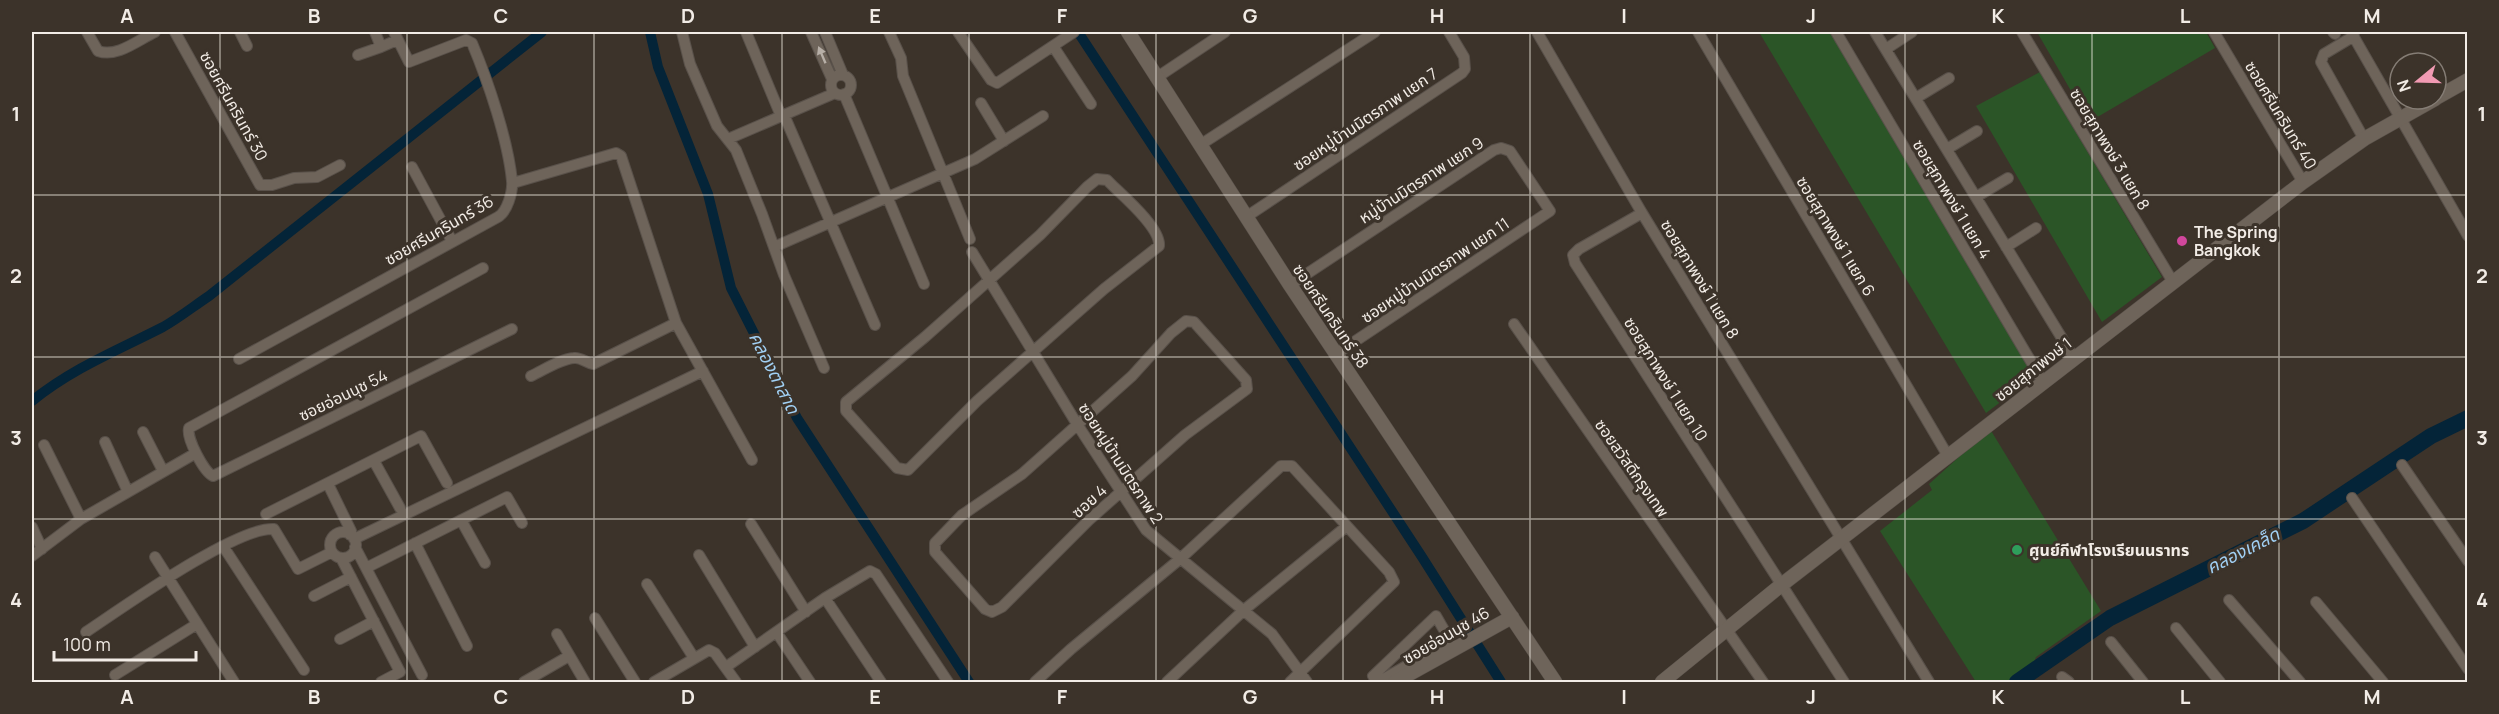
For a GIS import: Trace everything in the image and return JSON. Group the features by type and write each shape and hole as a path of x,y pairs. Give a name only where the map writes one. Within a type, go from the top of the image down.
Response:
{"street":[{"path":"87,32 98,51 111,53 155,32"},
{"name":"ซอยศรีนครินทร์ 30","path":"175,32 260,185 265,186 294,178 317,177 340,165"},
{"path":"240,32 247,46"},
{"path":"375,32 381,46"},
{"path":"682,32 690,64 717,126 736,150 824,368"},
{"path":"746,32 875,325"},
{"path":"811,32 832,79 831,87 839,94 888,199 924,284"},
{"path":"728,139 850,89 850,80 843,75 825,32"},
{"path":"889,32 901,58 903,76 970,239"},
{"path":"958,32 991,80 997,83 1074,32"},
{"name":"ซอยศรีนครินทร์ 38","path":"1128,32 1290,285 1512,617"},
{"path":"1156,78 1225,32"},
{"path":"1200,146 1375,32"},
{"name":"ซอยหมู่บ้านมิตรภาพ แยก 7","path":"1246,217 1461,73 1464,69 1464,57 1449,32"},
{"name":"ซอยสุภาพงษ์ 1 แยก 8","path":"1537,32 1642,213 1929,682"},
{"name":"ซอยสุภาพงษ์ 1 แยก 6","path":"1698,32 1948,456"},
{"name":"ซอยสุภาพงษ์ 1 แยก 4","path":"1836,32 2043,382"},
{"path":"1875,32 2074,358"},
{"path":"1886,49 1912,32"},
{"name":"ซอยสุภาพงษ์ 3 แยก 8","path":"2022,32 2173,282"},
{"name":"ซอยศรีนครินทร์ 40","path":"2214,32 2303,182"},
{"path":"2364,139 2321,62 2324,54 2353,34 2468,236"},
{"path":"358,55 381,46 396,36"},
{"name":"ซอยศรีนครินทร์ 36","path":"239,359 503,214 513,183 483,70 470,40 461,41 413,63 407,60 396,36"},
{"path":"1053,46 1091,104"},
{"path":"832,79 843,75"},
{"path":"1916,98 1949,78"},
{"name":"ซอยสุภาพงษ์ 1","path":"2448,92 2468,80"},
{"path":"981,103 1004,141"},
{"name":"ซอยสุภาพงษ์ 1","path":"1662,682 1726,628 2303,182 2364,139 2414,111"},
{"path":"774,247 975,159 1043,116"},
{"path":"1947,149 1977,131"},
{"name":"หมู่บ้านมิตรภาพ แยก 9","path":"1290,285 1498,148 1510,151 1551,211"},
{"path":"513,183 616,153 621,156 676,323 752,460"},
{"path":"412,168 452,241"},
{"path":"1976,198 2008,178"},
{"path":"1097,179 1107,180 1150,224 1158,236 1159,246 1104,289 1033,352 977,401 909,470 897,468 846,411 845,404 848,399 925,337 1040,236 1087,187 1097,179"},
{"name":"ซอยหมู่บ้านมิตรภาพ แยก 11","path":"1336,354 1551,211"},
{"name":"ซอยสุภาพงษ์ 1 แยก 10","path":"1642,213 1579,249 1573,255 1575,263 1780,586 1844,682"},
{"path":"2006,247 2036,228"},
{"name":"ซอยหมู่บ้านมิตรภาพ 2","path":"972,252 1077,424 1152,538 1244,610 1279,641 1304,678"},
{"name":"ซอยอ่อนนุช 54","path":"483,268 189,428 187,434 196,453 207,472 213,476 513,329"},
{"name":"ซอย 4","path":"1186,321 1194,322 1248,385 1244,392 1194,428 1068,540 1002,607 992,612 985,609 935,552 935,543 962,515 1013,482 1077,424 1132,376 1171,333 1186,321"},
{"path":"531,376 571,358 593,364 676,323"},
{"name":"ซอยสวัสดีกรุงเทพ","path":"1515,324 1763,682"},
{"path":"353,540 703,371"},
{"path":"143,432 164,471"},
{"path":"266,514 421,436 447,483"},
{"path":"105,442 128,492"},
{"path":"45,445 81,519"},
{"path":"32,556 81,519 196,453"},
{"path":"374,461 400,508"},
{"path":"1035,682 1071,649 1180,559 1283,465 1292,466 1389,572 1394,582 1304,678 1290,682"},
{"path":"2402,465 2468,561"},
{"path":"328,484 366,568 422,675"},
{"path":"366,568 507,497 522,523"},
{"path":"2352,498 2468,669"},
{"path":"460,520 484,563"},
{"path":"751,524 806,612"},
{"path":"1167,682 1244,610 1347,526"},
{"path":"32,527 42,549"},
{"path":"86,632 168,578 223,546 263,528 274,529 298,569 337,555 351,555 353,540"},
{"path":"353,540 340,532 330,543 351,577 400,672 381,682"},
{"path":"415,543 467,646"},
{"path":"223,546 304,670"},
{"path":"699,555 755,647"},
{"path":"155,556 234,682"},
{"path":"726,667 825,598 867,572 874,572 948,682"},
{"path":"314,596 351,577"},
{"path":"648,584 694,658"},
{"path":"825,598 881,682"},
{"path":"2229,600 2300,682"},
{"path":"2316,602 2383,682"},
{"path":"1436,616 1456,645 1377,682 1373,676 1436,616"},
{"path":"1512,617 1555,682"},
{"name":"ซอยอ่อนนุช 46","path":"1395,682 1456,645 1512,617"},
{"path":"595,618 636,682"},
{"path":"340,639 374,621"},
{"path":"115,675 197,624"},
{"path":"2176,628 2220,682"},
{"path":"777,633 810,682"},
{"path":"557,634 585,682"},
{"path":"2111,642 2143,682"},
{"path":"654,682 705,651 712,651 736,682"},
{"path":"524,682 569,656"}],"green space":[{"path":"1759,32 1831,32 2035,376 1986,413"},
{"path":"2037,32 2206,32 2215,48 2089,122"},
{"path":"2040,72 2162,277 2102,322 1976,106"},
{"path":"1990,429 2101,611 2036,657 2026,673 2019,678 2004,682 1976,682 1880,531 1932,490 1929,484"}],"waterway":[{"path":"32,401 79,369 163,327 209,296 542,32"},
{"name":"คลองตาสาด","path":"650,32 658,67 708,194 731,288 797,418 969,682"},
{"path":"1078,32 1422,557 1501,682"},
{"name":"คลองเคล็ด","path":"2017,682 2110,618 2303,521 2431,436 2468,418"}],"place":[{"name":"The Spring Bangkok","path":"2182,241"},
{"name":"ศูนย์กีฬาโรงเรียนนราทร","path":"2017,550"}]}
